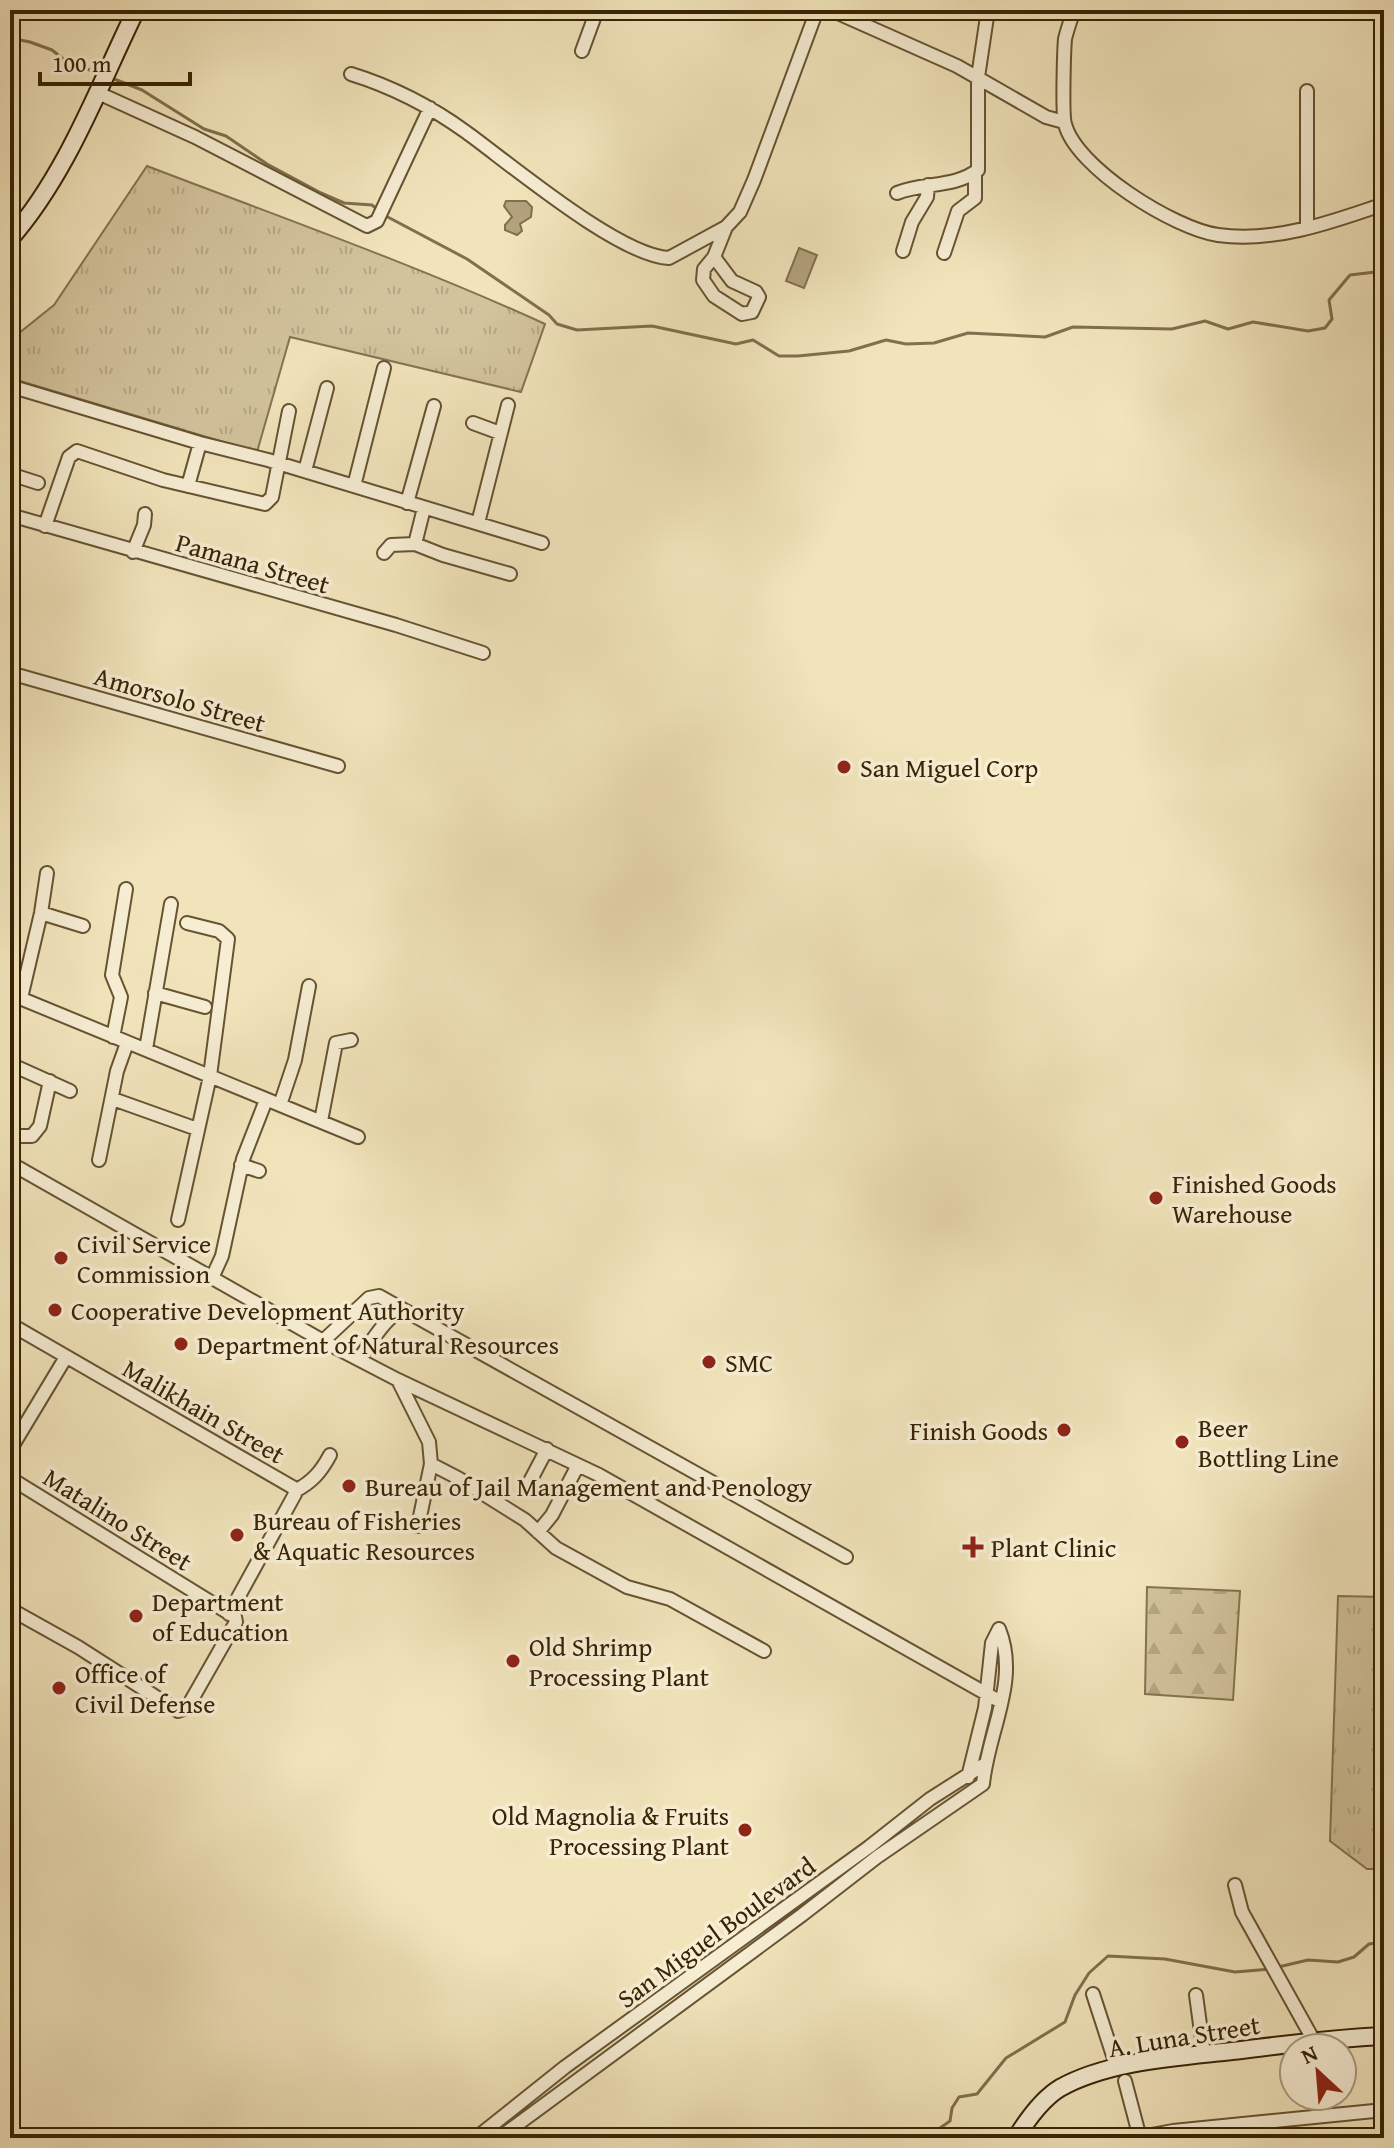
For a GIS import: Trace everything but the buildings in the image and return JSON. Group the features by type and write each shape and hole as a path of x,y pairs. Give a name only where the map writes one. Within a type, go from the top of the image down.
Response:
{"street":[{"path":"10,239 31,216 61,167 136,10"},
{"path":"582,51 597,10"},
{"path":"714,257 732,281 756,292 759,297 752,312 742,314 714,296 706,286 704,269 714,257 726,227 747,198 817,10"},
{"path":"831,10 846,14 978,77 1046,117 1064,122"},
{"path":"897,193 955,182 979,167 978,77 988,10"},
{"path":"1074,10 1065,39 1064,122 1087,162 1153,208 1189,226 1217,235 1264,235 1307,228 1384,204"},
{"path":"351,74 396,89 430,108 556,200 620,240 658,258 669,258 726,227"},
{"path":"98,88 367,226 380,215 430,108"},
{"path":"1307,91 1307,228"},
{"path":"944,253 958,211 975,198 975,172"},
{"path":"903,251 912,222 927,197 928,185"},
{"path":"354,486 384,368"},
{"path":"10,386 542,543"},
{"path":"305,471 327,388"},
{"path":"478,523 508,405"},
{"path":"407,503 434,406"},
{"path":"45,526 69,457 77,451 188,486 265,504 272,497 289,411"},
{"path":"473,423 500,433"},
{"path":"188,486 200,443"},
{"path":"10,474 38,483"},
{"path":"415,544 424,508"},
{"path":"133,552 141,536 145,514"},
{"name":"Pamana Street","path":"10,515 396,625 483,653"},
{"path":"384,553 391,545 415,544 510,574"},
{"name":"Amorsolo Street","path":"10,673 338,766"},
{"path":"47,873 41,913 16,996 358,1137"},
{"path":"113,1037 121,997 112,975 126,889"},
{"path":"146,1049 171,904"},
{"path":"41,913 83,926"},
{"path":"178,1220 210,1076 228,939 219,931 187,923"},
{"path":"280,1105 295,1060 309,986"},
{"path":"155,993 205,1007"},
{"path":"321,1121 336,1043 351,1040"},
{"path":"99,1160 117,1071 127,1043"},
{"path":"10,1064 70,1091"},
{"path":"10,1130 18,1136 32,1136 40,1126 50,1081"},
{"path":"113,1099 197,1129"},
{"path":"212,1278 222,1256 241,1165 266,1100"},
{"path":"10,1163 323,1341 578,1465 1001,1702"},
{"path":"241,1165 259,1171"},
{"path":"323,1341 369,1298 379,1296 846,1557"},
{"path":"359,1359 388,1318 404,1310"},
{"name":"Malikhain Street","path":"10,1324 295,1491 187,1708 182,1711 10,1609"},
{"path":"10,1450 66,1357"},
{"path":"398,1380 429,1442 431,1464 418,1526"},
{"path":"527,1487 547,1449"},
{"path":"295,1491 321,1471 330,1455"},
{"path":"431,1464 512,1512 556,1548 627,1587 670,1599 764,1651"},
{"path":"538,1532 552,1515 578,1465"},
{"name":"Matalino Street","path":"10,1478 232,1620"},
{"path":"966,1794 987,1693 992,1643 999,1629 1007,1648 1006,1687 985,1764"},
{"name":"San Miguel Boulevard","path":"476,2138 565,2067 930,1799 985,1764"},
{"name":"San Miguel Boulevard","path":"499,2138 877,1857 983,1784 985,1764"},
{"path":"1235,1885 1242,1912 1309,2032"},
{"path":"794,1901 802,1915"},
{"path":"1093,1994 1121,2074 1138,2137 1384,2110"},
{"path":"1196,1995 1204,2054"},
{"name":"A. Luna Street","path":"1358,2038 1384,2036"},
{"name":"A. Luna Street","path":"1016,2138 1044,2101 1057,2090 1204,2054 1278,2045"},
{"path":"565,2067 578,2080"},
{"path":"514,2109 524,2119"}],"green space":[{"path":"147,166 397,262 545,324 521,392 290,337 257,452 10,378 10,349 18,334 54,305"},
{"path":"1147,1587 1240,1591 1233,1700 1145,1694"},
{"path":"1338,1596 1384,1597 1384,1869 1367,1869 1330,1841"}],"shaded area":[{"path":"506,201 526,201 532,207 531,217 520,224 522,231 517,235 505,230 512,217 504,206"},
{"path":"799,248 817,255 804,288 786,281"}],"waterway":[{"path":"10,38 52,50 67,62 98,73"},
{"path":"109,77 142,90 204,129 226,136 267,164 321,193 344,203 372,205 378,210"},
{"path":"384,215 467,259 549,315 557,324 577,330 652,326 736,344 753,340 779,356 849,351 886,340 906,344 934,343 968,333 1045,337 1073,327 1172,329 1205,321 1228,329 1253,322 1308,331 1325,328 1332,319 1329,300 1350,275 1384,271"},
{"path":"1278,1967 1308,1960 1338,1962 1354,1957 1369,1944 1384,1942"},
{"path":"873,2138 885,2130 933,2133 950,2121 952,2108 959,2097 977,2094 1006,2058 1065,2022 1075,1995 1089,1973 1108,1956 1165,1959 1235,1972 1271,1969"},
{"path":"861,2138 872,2138"}],"place":[{"name":"San Miguel Corp","path":"844,767"},
{"name":"Finished Goods Warehouse","path":"1156,1198"},
{"name":"Civil Service Commission","path":"61,1258"},
{"name":"Cooperative Development Authority","path":"55,1310"},
{"name":"Department of Natural Resources","path":"181,1344"},
{"name":"SMC","path":"709,1362"},
{"name":"Finish Goods","path":"1064,1430"},
{"name":"Beer Bottling Line","path":"1182,1442"},
{"name":"Bureau of Jail Management and Penology","path":"349,1486"},
{"name":"Bureau of Fisheries & Aquatic Resources","path":"237,1535"},
{"name":"Plant Clinic","path":"973,1547"},
{"name":"Department of Education","path":"136,1616"},
{"name":"Old Shrimp Processing Plant","path":"513,1661"},
{"name":"Office of Civil Defense","path":"59,1688"},
{"name":"Old Magnolia & Fruits Processing Plant","path":"745,1830"}]}
